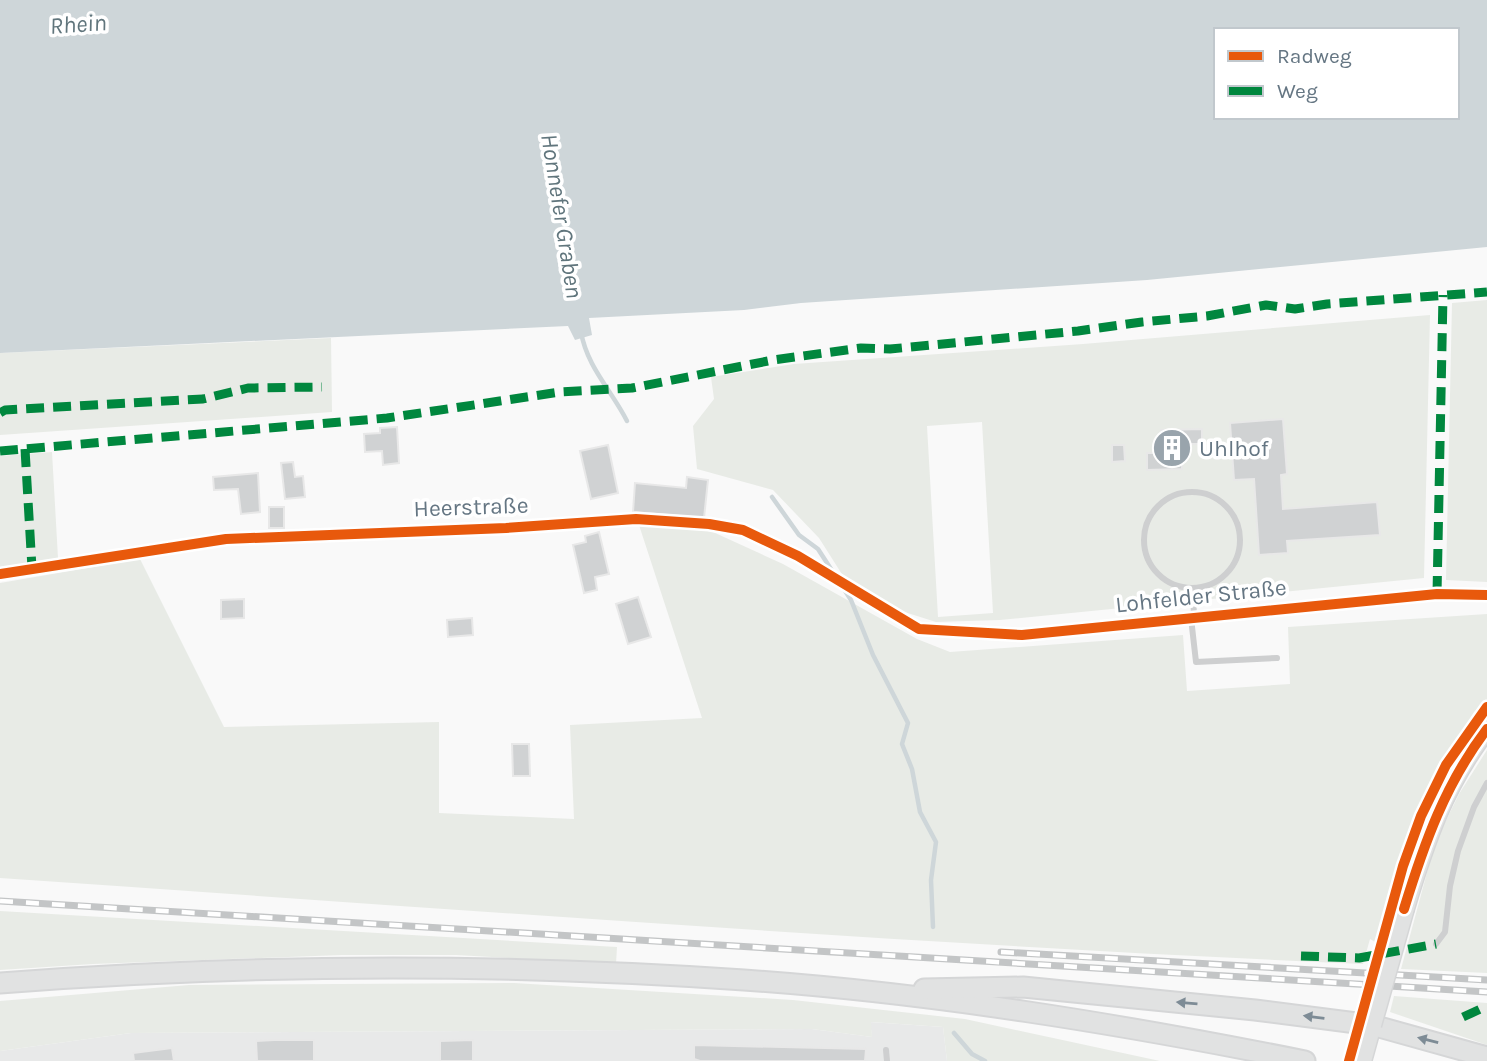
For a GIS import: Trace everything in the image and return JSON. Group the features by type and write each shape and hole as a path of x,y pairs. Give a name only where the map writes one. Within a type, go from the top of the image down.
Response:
{"main road":[{"path":"0,983 194,971 450,967 745,980 1061,1017 1305,1061"},
{"path":"839,989 1023,988 1255,1010 1372,1025 1486,1056"}],"street":[{"name":"Lohfelder Straße","path":"919,629 1023,635 1437,594 1487,595"},
{"path":"1362,1061 1421,853 1458,770 1487,729"}],"lane":[{"path":"1194,492 1210,495 1224,504 1234,517 1239,533 1239,549 1234,564 1223,577 1210,586 1193,589 1178,587 1164,580 1153,569 1146,556 1143,540 1153,511 1164,500 1178,494 1194,492"},
{"name":"Heerstraße","path":"0,574 226,539 506,528 636,519 709,524 743,530 798,556 919,629"},
{"path":"1193,589 1196,662 1277,658"},
{"path":"1436,944 1445,932 1450,887 1458,851 1474,807 1487,783"},
{"path":"887,1050 887,1061"}],"shaded area":[{"path":"1487,300 1487,582 1446,580 1452,303"},
{"path":"1430,315 1424,578 1000,620 936,622 895,609 845,579 819,538 773,490 697,469 693,426 714,399 711,377 794,364 1083,344","holes":["982,422 993,613 938,617 927,426"]},
{"path":"331,338 332,412 0,435 0,353"},
{"path":"52,452 58,558 0,568 0,456"},
{"path":"639,525 702,527 783,564 917,639 950,652 1183,635 1187,691 1290,684 1288,627 1487,614 1487,700 1474,712 1426,794 1375,942 1370,939 1363,964 851,936 0,878 0,583 140,559 224,727 439,722 439,813 574,819 570,725 702,718"},
{"path":"1487,750 1487,973 1401,969 1435,843 1459,794"},
{"path":"0,911 617,947 616,964 456,955 342,955 0,970"},
{"path":"514,983 793,1000 965,1019 1160,1061 947,1061 943,1027 871,1022 872,1037 812,1029 131,1033 0,1051 0,1001 189,985"},
{"path":"1394,996 1487,1003 1487,1045 1390,1012"},
{"path":"870,1022 943,1027 947,1061 0,1061 0,1051 131,1033 812,1029 872,1037"}],"water":[{"name":"Rhein","path":"0,0 1487,0 1487,247 1147,280 801,303 744,310 589,318 592,335 575,340 568,326 0,353"}],"building":[{"path":"1283,419 1287,474 1281,475 1283,509 1377,502 1380,535 1287,541 1288,553 1259,555 1254,479 1234,480 1230,423"},
{"path":"397,427 399,463 383,465 382,451 365,452 364,434 380,433 380,428"},
{"name":"Uhlhof","path":"1202,429 1202,444 1182,444 1182,469 1147,470 1147,453 1161,453 1161,430"},
{"path":"608,445 618,493 591,499 580,451"},
{"path":"1112,445 1124,445 1125,461 1112,462"},
{"path":"293,462 295,477 303,476 305,497 285,499 281,463"},
{"path":"258,473 260,512 241,514 238,489 214,490 213,477"},
{"path":"687,477 708,480 704,518 633,512 635,483 686,488"},
{"path":"269,507 284,507 284,528 269,528"},
{"path":"599,532 609,574 595,577 597,590 584,593 573,545 586,542 585,536"},
{"path":"638,597 651,637 628,644 616,604"},
{"path":"244,599 244,618 221,619 221,600"},
{"path":"472,618 473,635 448,637 447,620"},
{"path":"512,744 529,744 530,776 513,776"},
{"path":"314,1040 314,1061 257,1061 256,1041"},
{"path":"473,1040 473,1061 440,1061 440,1041"},
{"path":"694,1045 866,1049 865,1061 700,1061 694,1059"},
{"path":"172,1048 174,1061 134,1061 133,1053"}],"waterway":[{"name":"Honnefer Graben","path":"581,332 594,368 627,421"},
{"name":"Honnefer Graben","path":"772,497 799,535 818,549 851,600 873,655 908,723 902,744 912,769 920,812 936,842 931,880 933,927"},
{"name":"Honnefer Graben","path":"954,1033 972,1054 985,1061"}],"railway":[{"path":"0,901 1487,992"},
{"path":"1001,952 1487,980"}],"marked path":[{"path":"0,451 387,418 560,392 632,388 773,360 861,348 890,349 1078,331 1207,316 1266,305 1295,309 1327,304 1487,292"},
{"path":"1437,594 1443,295"},
{"path":"0,413 5,410 203,399 248,388 322,387"},
{"path":"25,449 32,568"},
{"path":"1301,956 1359,958 1436,944"},
{"path":"1463,1017 1487,1006"}],"cycle path":[{"path":"0,574 226,539 506,528 636,519 709,524 743,530 798,556 919,629 1022,635 1437,594 1487,595"},
{"path":"1349,1061 1403,866 1421,816 1446,765 1487,707"},
{"path":"1404,909 1437,815 1459,771 1487,729"}],"place":[{"name":"Uhlhof","path":"1172,448"}]}
